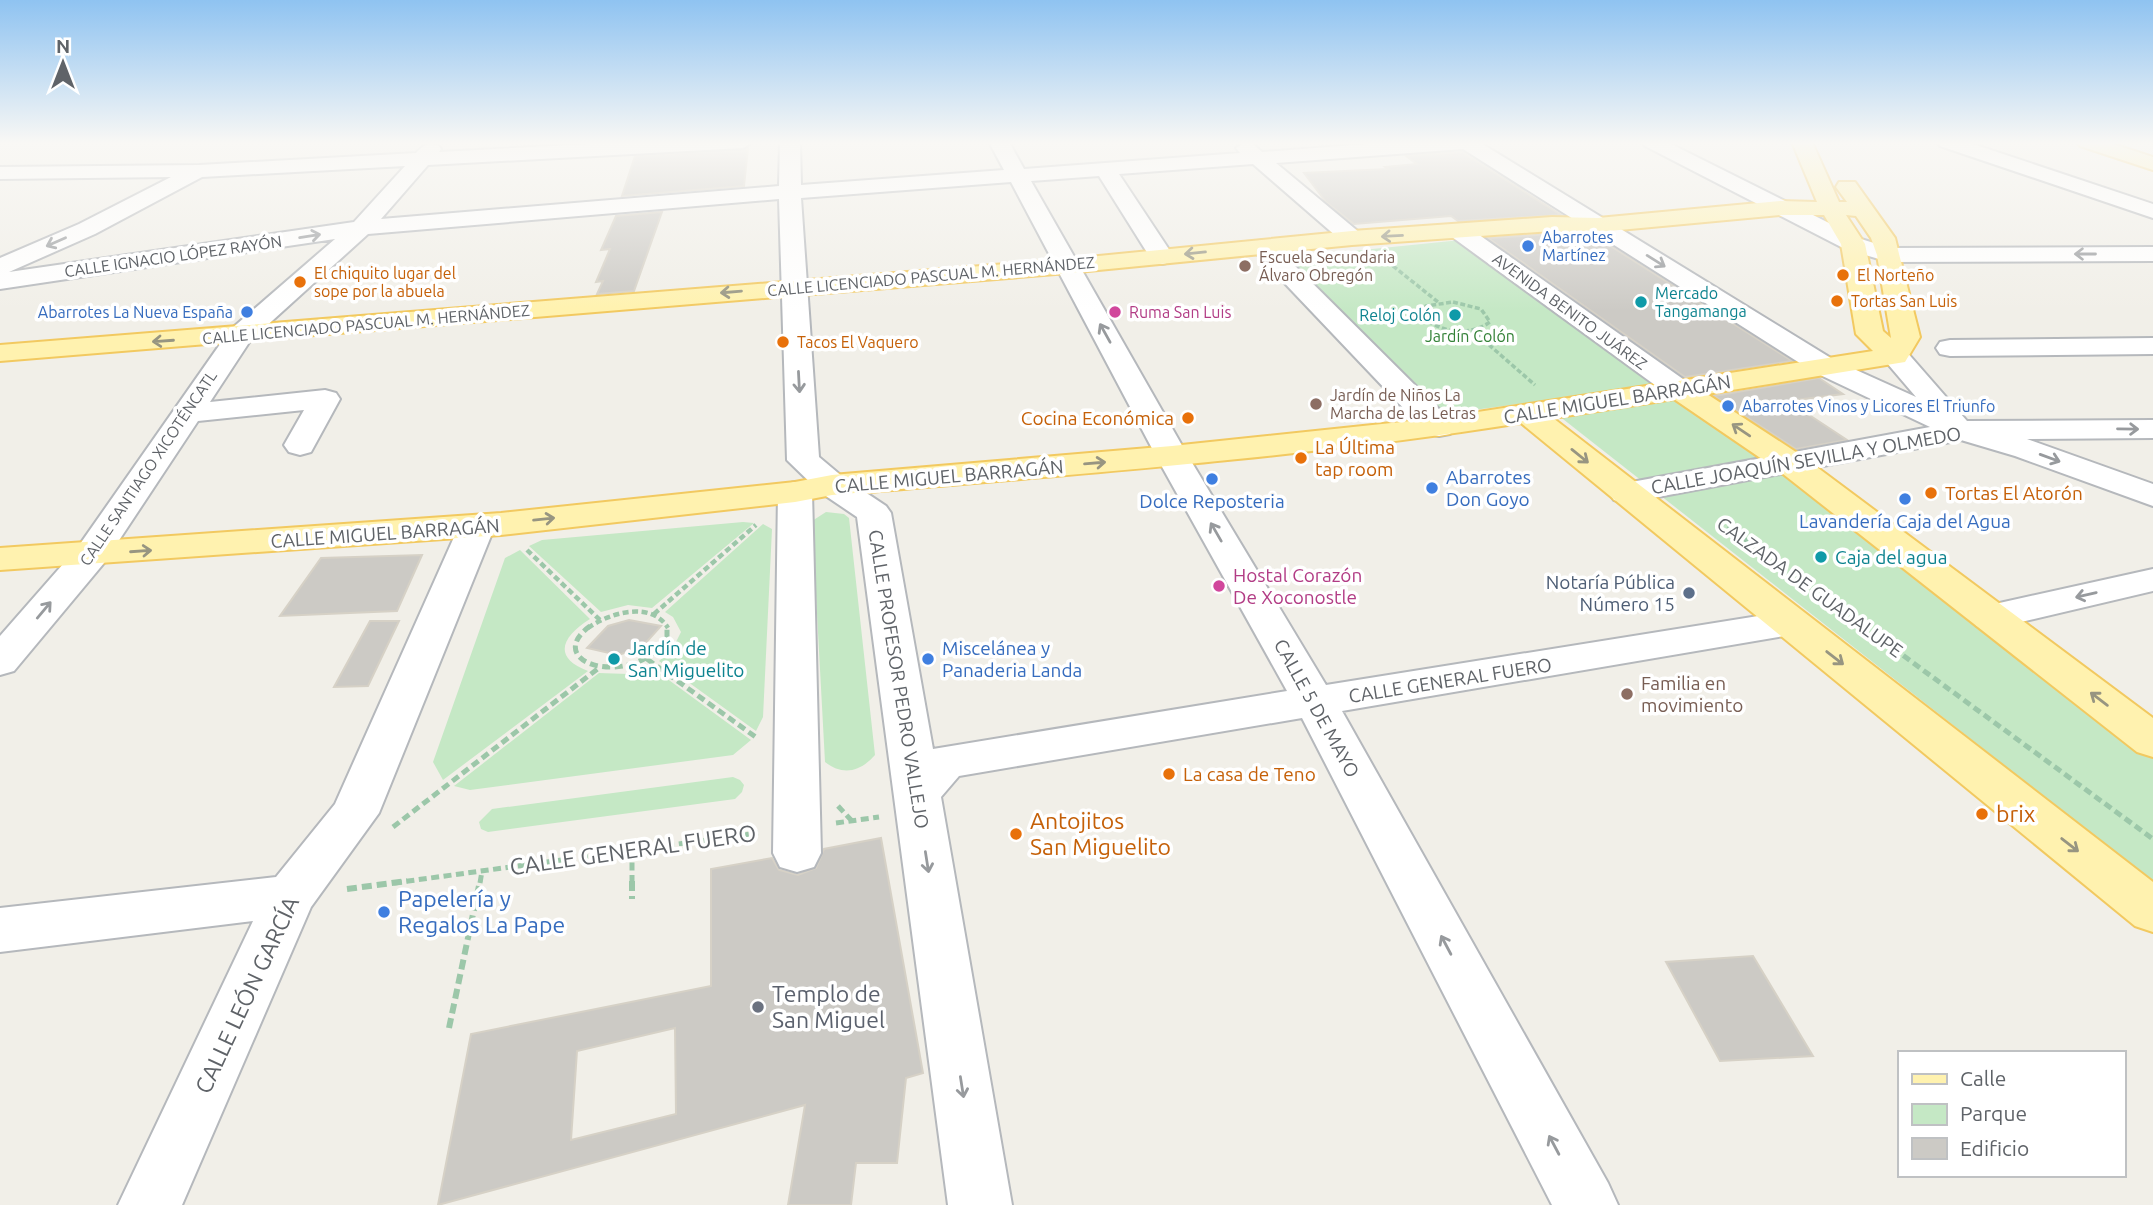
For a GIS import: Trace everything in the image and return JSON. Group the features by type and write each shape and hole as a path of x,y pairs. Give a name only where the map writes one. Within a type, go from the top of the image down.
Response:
{"main road":[{"name":"CALLE LICENCIADO PASCUAL M. HERNÁNDEZ","path":"0,353 240,336 1068,266 1352,238 1552,224 1598,225 1780,208 1793,198"},
{"path":"1836,198 1853,244 1870,334 1895,356 1906,337 1889,255 1883,238 1849,198"},
{"name":"CALLE MIGUEL BARRAGÁN","path":"0,559 91,555 489,525 814,489 1172,456 1439,427 1895,356"},
{"path":"1680,390 1790,463 2153,741"},
{"name":"CALZADA DE GUADALUPE","path":"1545,410 1626,493 2153,911"}],"street":[{"path":"0,267 147,198"},
{"name":"CALLE SANTIAGO XICOTÉNCATL","path":"0,662 91,555 240,336 361,228 387,198"},
{"name":"CALLE IGNACIO LÓPEZ RAYÓN","path":"0,281 361,228 716,198"},
{"name":"CALLE PROFESOR PEDRO VALLEJO","path":"790,198 803,460 814,489 874,513 902,805 980,1205"},
{"name":"CALLE 5 DE MAYO","path":"1031,198 1172,456 1314,702 1586,1205"},
{"path":"1124,198 1162,257"},
{"path":"1304,198 1352,238"},
{"path":"1555,198 1824,366 1962,430 2026,449 2153,496"},
{"path":"1761,198 1853,244 1889,255 2153,254"},
{"path":"2115,198 2153,211"},
{"name":"AVENIDA BENITO JUÁREZ","path":"1460,232 1680,390"},
{"path":"1263,247 1439,427"},
{"path":"1950,348 2153,346"},
{"path":"1895,356 1962,430"},
{"path":"188,413 325,399 300,444"},
{"name":"CALLE JOAQUÍN SEVILLA Y OLMEDO","path":"1626,493 1962,430 2153,429"},
{"path":"797,841 797,762 814,489"},
{"name":"CALLE LEÓN GARCÍA","path":"150,1205 290,896 355,813 489,525"},
{"path":"1991,617 2153,580"},
{"name":"CALLE GENERAL FUERO","path":"902,805 946,762 1790,623"},
{"path":"0,930 290,896"}],"path":[{"path":"1352,238 1371,249 1439,303"},
{"path":"1439,303 1463,303 1487,313 1490,322 1487,326 1472,330 1439,327 1424,319 1422,310 1439,303"},
{"path":"1472,330 1545,410"},
{"name":"CALZADA DE GUADALUPE","path":"1671,485 2153,839"},
{"path":"654,614 814,489"},
{"path":"489,525 600,620"},
{"path":"628,611 654,614 664,620 669,629 667,639 660,649 647,659 624,666 600,667 587,664 578,657 576,648 579,637 600,620 628,611"},
{"path":"647,659 762,742 797,762 851,820"},
{"path":"386,832 600,667"},
{"name":"CALLE GENERAL FUERO","path":"366,886 632,850 797,841 851,820 902,805"},
{"path":"632,850 632,899"},
{"path":"449,1028 482,871"}],"green space":[{"name":"Jardín Colón","path":"1461,240 1661,385 1444,414 1284,258"},
{"path":"1673,394 1782,465 2153,759 2153,882 1554,412"},
{"path":"826,512 844,514 849,518 875,755 863,765 851,770 838,769 825,762 812,521"},
{"path":"754,523 652,608 628,605 601,612 529,546 542,540"},
{"path":"763,524 772,529 763,717 756,731 659,661 672,650 681,632 673,617 665,612"},
{"path":"520,550 590,619 573,632 565,646 569,659 588,671 443,780 433,762 505,558"},
{"path":"651,667 751,740 733,755 470,790 454,786 599,673 628,674"},
{"path":"733,777 744,785 742,792 735,799 488,832 481,829 479,822 492,809"}],"building":[{"path":"1323,198 1535,198 1561,215 1458,221 1451,216 1354,224"},
{"path":"662,212 634,291 597,294 603,281 596,282 610,249 601,250 616,216"},
{"name":"Mercado Tangamanga","path":"1552,234 1593,235 1792,361 1685,377 1488,238"},
{"path":"1819,378 1843,394 1788,401 1847,440 1796,449 1714,396"},
{"path":"422,555 397,611 280,616 321,558"},
{"path":"629,620 661,626 641,648 618,655 587,648 608,626"},
{"path":"370,621 399,621 368,686 334,687"},
{"name":"Templo de San Miguel","path":"881,838 923,1073 906,1078 897,1163 856,1163 851,1205 788,1205 805,1105 438,1205 471,1034 711,986 711,869 772,858 779,870 798,875 816,868 824,849","holes":["675,1028 676,1114 571,1140 577,1051"]},
{"path":"1753,956 1813,1056 1720,1061 1666,962"}],"place":[{"name":"Abarrotes Martínez","path":"1528,246"},
{"name":"Escuela Secundaria Álvaro Obregón","path":"1245,266"},
{"name":"El Norteño","path":"1843,275"},
{"name":"El chiquito lugar del sope por la abuela","path":"300,282"},
{"name":"Tortas San Luis","path":"1837,301"},
{"name":"Mercado Tangamanga","path":"1641,302"},
{"name":"Abarrotes La Nueva España","path":"247,312"},
{"name":"Ruma San Luis","path":"1115,312"},
{"name":"Reloj Colón","path":"1455,315"},
{"name":"Tacos El Vaquero","path":"783,342"},
{"name":"Jardín de Niños La Marcha de las Letras","path":"1316,404"},
{"name":"Abarrotes Vinos y Licores El Triunfo","path":"1728,406"},
{"name":"Cocina Económica","path":"1188,418"},
{"name":"La Última tap room","path":"1301,458"},
{"name":"Dolce Reposteria","path":"1212,479"},
{"name":"Abarrotes Don Goyo","path":"1432,488"},
{"name":"Tortas El Atorón","path":"1931,493"},
{"name":"Lavandería Caja del Agua","path":"1905,499"},
{"name":"Caja del agua","path":"1821,557"},
{"name":"Hostal Corazón De Xoconostle","path":"1219,586"},
{"name":"Notaría Pública Número 15","path":"1689,593"},
{"name":"Jardín de San Miguelito","path":"614,659"},
{"name":"Miscelánea y Panaderia Landa","path":"928,659"},
{"name":"Familia en movimiento","path":"1627,694"},
{"name":"La casa de Teno","path":"1169,774"},
{"name":"brix","path":"1982,814"},
{"name":"Antojitos San Miguelito","path":"1016,834"},
{"name":"Papelería y Regalos La Pape","path":"384,912"},
{"name":"Templo de San Miguel","path":"758,1007"}]}
